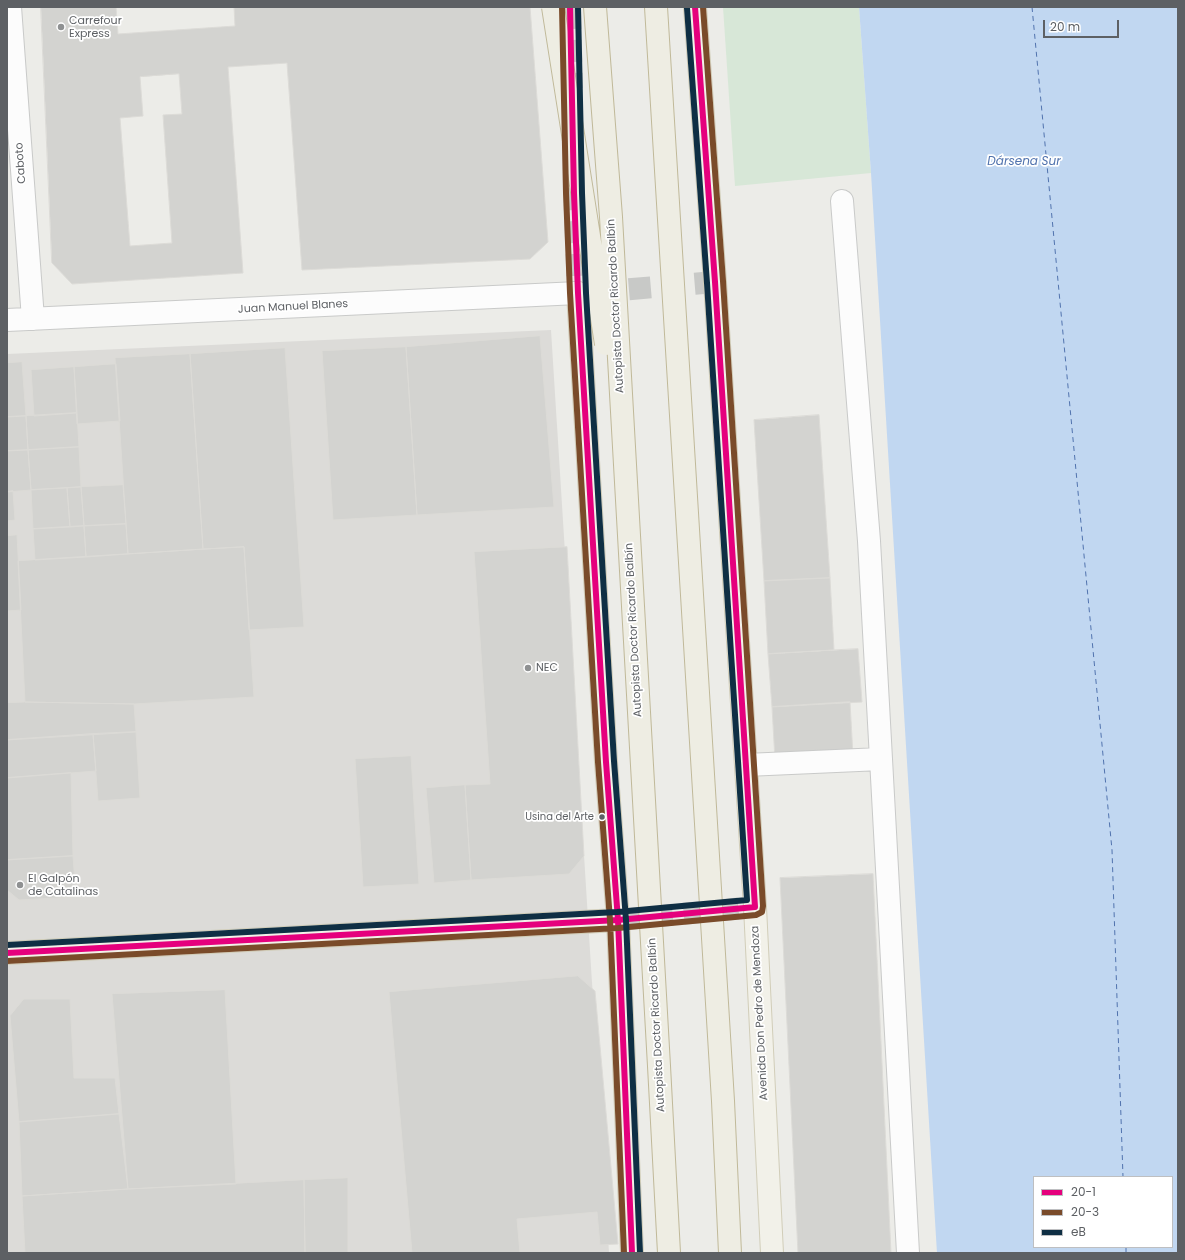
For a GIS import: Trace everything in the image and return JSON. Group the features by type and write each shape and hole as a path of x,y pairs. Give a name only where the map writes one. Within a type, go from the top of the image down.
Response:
{"highway":[{"path":"553,7 625,468"},
{"name":"Autopista Doctor Ricardo Balbín","path":"595,7 611,217 669,1253"},
{"path":"656,7 723,1101 730,1253"}],"main road":[{"name":"Avenida Don Pedro de Mendoza","path":"695,7 755,907 772,1253"},
{"path":"578,293 606,762 618,920 632,1253"},
{"path":"7,953 618,920"}],"street":[{"name":"Caboto","path":"10,7 33,319"},
{"path":"842,201 869,541 908,1253"},
{"name":"Juan Manuel Blanes","path":"7,320 578,293"},
{"path":"746,765 880,759"}],"shaded area":[{"path":"551,330 609,1253 7,1253 7,354"}],"green space":[{"path":"723,7 859,7 871,173 735,186"}],"water":[{"name":"Dársena Sur","path":"859,7 1178,7 1178,1253 937,1253 871,173"}],"building":[{"path":"41,7 116,7 118,34 235,26 234,7 530,7 548,242 530,259 302,270 287,63 228,67 243,273 72,284 52,263","holes":["179,74 182,114 163,115 172,243 130,246 120,118 143,116 140,77"]},
{"path":"540,336 554,507 417,515 406,347"},
{"path":"406,347 417,515 333,520 322,351"},
{"path":"285,348 304,627 249,630 244,547 203,549 190,354"},
{"path":"190,354 203,549 128,554 115,358"},
{"path":"22,362 26,416 7,417 7,363"},
{"path":"116,364 120,421 77,424 74,367"},
{"path":"74,367 77,413 34,416 31,370"},
{"path":"77,413 79,447 28,450 26,416"},
{"path":"819,415 830,578 764,581 754,420"},
{"path":"26,416 28,450 7,451 7,417"},
{"path":"79,447 81,487 31,490 28,450"},
{"path":"28,450 31,490 7,492 7,451"},
{"path":"123,485 126,524 84,526 81,487"},
{"path":"81,487 84,526 70,527 67,488"},
{"path":"67,488 70,527 33,529 31,490"},
{"path":"13,491 15,520 7,521 7,492"},
{"path":"126,524 128,554 86,557 84,526"},
{"path":"84,526 86,557 35,560 33,529"},
{"path":"17,535 21,610 7,611 7,536"},
{"path":"244,547 254,697 134,704 25,702 18,561"},
{"name":"NEC","path":"567,547 584,856 569,874 471,880 465,785 490,784 474,552"},
{"path":"830,578 834,650 768,654 764,581"},
{"path":"858,649 862,702 772,707 768,654"},
{"path":"850,702 853,756 775,760 772,707"},
{"path":"7,703 134,704 136,732 7,740"},
{"path":"136,732 140,798 98,801 93,734"},
{"path":"93,734 96,771 7,778 7,740"},
{"path":"411,756 419,884 363,887 355,759"},
{"path":"71,773 73,856 7,860 7,778"},
{"path":"465,785 471,880 434,883 426,788"},
{"path":"73,856 76,897 19,900 7,890 7,860"},
{"path":"873,874 891,1253 798,1253 780,878"},
{"path":"578,976 595,991 618,1244 600,1245 597,1212 517,1219 520,1253 412,1253 389,992"},
{"path":"225,990 236,1184 128,1189 112,994"},
{"path":"24,999 70,999 74,1078 115,1078 119,1114 19,1122 10,1016"},
{"path":"119,1114 128,1189 22,1196 19,1122"},
{"path":"348,1178 348,1253 305,1253 304,1180"},
{"path":"304,1180 305,1253 25,1253 22,1196"}],"ferry route":[{"path":"1032,7 1112,850 1123,1176"},
{"path":"1126,1248 1126,1253"}],"tunnel":[{"path":"570,7 572,88"},
{"path":"574,188 578,293"},
{"path":"596,292 715,282"},
{"path":"618,920 755,907"}],"transit line":[{"name":"20-3","path":"562,7 566,193 570,293 598,762 610,920 624,1253"},
{"name":"20-1","path":"570,7 574,193 578,293 606,762 618,920 632,1253"},
{"name":"eB","path":"578,7 582,193 586,293 614,761 626,920 640,1253"},
{"name":"20-1","path":"7,953 618,920 755,907 715,282 695,7"},
{"name":"20-3","path":"7,961 618,928 756,915 762,912 763,906 723,281 703,7"},
{"name":"eB","path":"7,945 617,912 747,900 707,283 687,8"}],"place":[{"name":"Carrefour Express","path":"61,27"},
{"name":"NEC","path":"528,668"},
{"name":"Usina del Arte","path":"602,817"},
{"name":"El Galpón de Catalinas","path":"20,885"}]}
